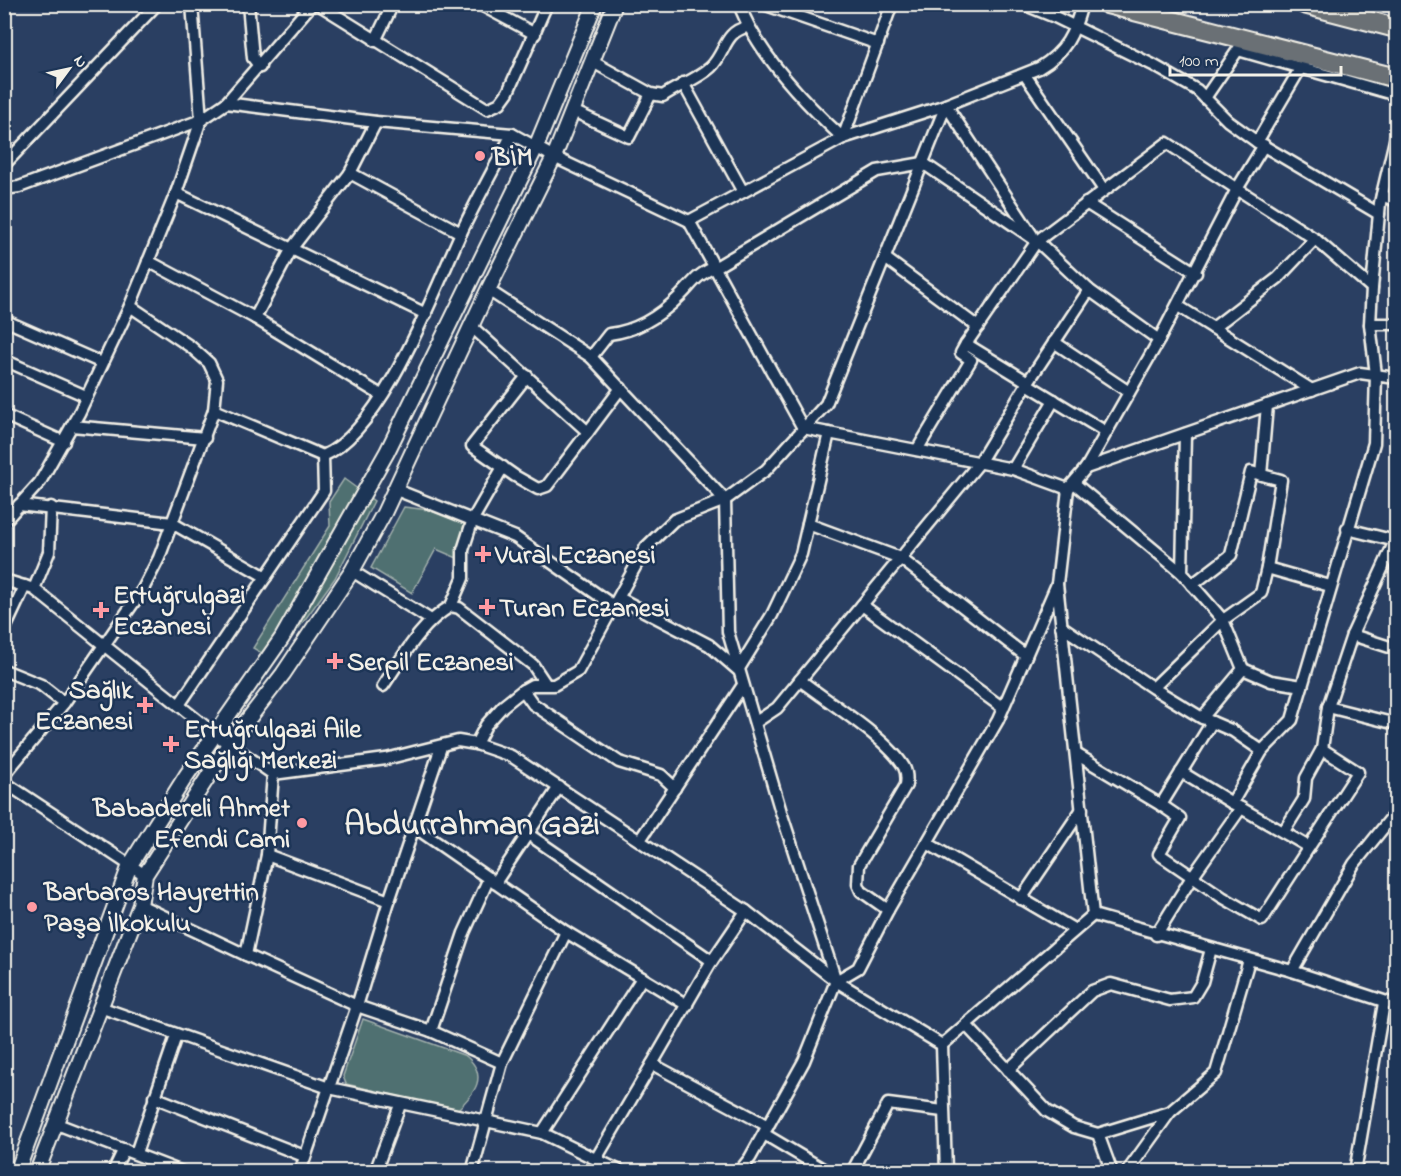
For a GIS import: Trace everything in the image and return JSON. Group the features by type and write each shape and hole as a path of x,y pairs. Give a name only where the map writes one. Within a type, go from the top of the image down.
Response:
{"highway":[{"path":"1107,4 1304,62 1396,78"},
{"path":"1304,4 1396,28"}],"street":[{"path":"4,165 157,4"},
{"path":"4,522 40,482 64,442 130,306 176,193 201,120 192,4"},
{"path":"248,4 253,58 260,67"},
{"path":"318,4 487,109 500,103 508,92 547,4"},
{"path":"375,40 393,4"},
{"path":"479,4 535,34"},
{"path":"16,1170 130,865 186,776 282,638 387,452 536,147 595,4"},
{"path":"37,1172 140,905 145,874 229,744 283,674 351,571 394,489 554,157 615,4"},
{"path":"739,4 747,27 810,106 843,138"},
{"path":"763,4 878,44"},
{"path":"843,138 892,4"},
{"path":"1023,4 1056,17 1153,64 1197,90 1228,121 1260,143 1379,214"},
{"path":"689,221 843,138 946,105 1025,75 1059,54 1068,45 1082,4"},
{"path":"4,189 19,187 201,120 225,103 260,67 308,7"},
{"path":"593,62 651,94 663,96 711,67 729,36 737,29 747,27"},
{"path":"1205,98 1241,45"},
{"path":"1093,915 1057,584 1071,486 1086,468 1178,306 1260,143 1304,62 1396,95"},
{"path":"1025,75 1104,190"},
{"path":"682,83 743,192"},
{"path":"573,111 629,137 651,94"},
{"path":"225,103 376,122 512,134 554,157 689,221 802,428"},
{"path":"476,744 486,725 503,706 523,690 532,685 562,682 578,671 646,547 674,520 725,500 766,470 826,404 946,105"},
{"path":"946,105 1037,241"},
{"path":"255,318 292,248 350,173 376,122"},
{"path":"214,410 323,456 336,451 369,414 426,314 461,233 512,134"},
{"path":"1156,935 1236,806 1262,751 1292,720 1374,442 1376,375 1370,324 1372,288 1382,195 1396,136"},
{"path":"917,450 971,360 961,353 966,344 1037,241 1167,143 1314,238 1372,288"},
{"path":"591,357 609,334 627,332 672,304 700,273 716,267 877,171 923,163 1037,241 1089,290 1159,340"},
{"path":"350,173 461,233"},
{"path":"176,193 426,314"},
{"path":"1382,195 1396,201"},
{"path":"1086,203 1196,273"},
{"path":"1213,328 1278,278 1314,238"},
{"path":"885,258 978,327"},
{"path":"148,261 255,318 381,395"},
{"path":"488,290 591,357 725,500 728,632 785,824 836,981"},
{"path":"756,722 777,708 979,463 1027,383 1089,290"},
{"path":"6,769 64,703 105,647 143,589 159,558 214,410 217,380 209,363 130,306"},
{"path":"1178,306 1312,390"},
{"path":"4,320 102,363"},
{"path":"1370,324 1396,324"},
{"path":"471,326 588,432"},
{"path":"1054,342 1129,392"},
{"path":"966,344 1106,432"},
{"path":"4,360 87,396"},
{"path":"1086,468 1360,373 1396,378"},
{"path":"526,376 472,446 538,489 547,486 621,388"},
{"path":"1012,469 1054,400"},
{"path":"1261,475 1268,405"},
{"path":"4,415 64,442"},
{"path":"72,426 205,438"},
{"path":"802,428 1012,469 1071,486 1182,573 1222,620 1243,669 1271,681 1302,686"},
{"path":"738,670 771,615 796,564 808,524 829,433"},
{"path":"1182,573 1185,434"},
{"path":"179,705 324,492 323,456"},
{"path":"383,686 431,620 451,606 463,578 463,550 473,519 503,467"},
{"path":"1153,688 1222,620 1261,593 1281,480 1251,472 1231,555 1192,585"},
{"path":"394,489 515,537 617,602 709,645 738,670"},
{"path":"20,505 172,523 266,577"},
{"path":"4,631 49,552 51,507"},
{"path":"808,524 900,558 1026,656"},
{"path":"1284,831 1304,799 1306,778 1322,749 1328,707 1352,635 1396,541 1347,529"},
{"path":"1267,568 1330,586"},
{"path":"351,571 431,620"},
{"path":"4,580 30,587 216,735 273,774 386,759 458,741 476,744 511,756 746,911 836,981 942,1045"},
{"path":"739,1172 766,1130 804,1061 836,981 858,968 888,910 1003,708 1057,584"},
{"path":"862,605 1003,708"},
{"path":"451,606 459,608 533,665 545,683"},
{"path":"1061,626 1153,688 1207,720 1233,731 1262,751"},
{"path":"1352,635 1396,649"},
{"path":"1161,805 1181,772 1207,720 1243,669"},
{"path":"4,670 41,686 64,703"},
{"path":"800,680 870,734 892,754 906,773 906,785 864,854 857,874 861,891 888,910"},
{"path":"640,840 743,685"},
{"path":"523,690 533,704 619,762 661,775 675,788"},
{"path":"1328,707 1396,724"},
{"path":"300,1172 357,1006 413,826 441,747"},
{"path":"1076,754 1180,818 1159,854 1262,920 1358,772 1322,749"},
{"path":"1181,772 1309,847"},
{"path":"246,955 267,855 273,774"},
{"path":"4,782 145,874"},
{"path":"431,1031 464,933 492,881 528,834 559,787"},
{"path":"1021,899 1082,809"},
{"path":"1292,971 1354,864 1396,812"},
{"path":"413,826 566,932 687,1005"},
{"path":"528,834 712,961"},
{"path":"927,843 1075,930"},
{"path":"267,855 389,901"},
{"path":"140,905 357,1006 431,1031 502,1063"},
{"path":"596,1159 712,961 746,911"},
{"path":"942,1045 1093,915"},
{"path":"1093,915 1156,935 1292,971 1384,1003 1396,1005"},
{"path":"472,1172 502,1063 566,932"},
{"path":"1008,1070 1092,991 1112,984 1170,1000 1193,997 1202,982 1211,949"},
{"path":"1127,1172 1170,1112 1216,1073 1249,960"},
{"path":"542,1133 642,978"},
{"path":"1355,1172 1384,1003"},
{"path":"100,1007 176,1036 329,1088 400,1105 542,1133 622,1172"},
{"path":"966,1025 1047,1111 1074,1127 1098,1134 1170,1112"},
{"path":"136,1153 176,1036"},
{"path":"942,1045 946,1172"},
{"path":"652,1064 766,1130 828,1172"},
{"path":"154,1097 304,1156"},
{"path":"852,1172 888,1104 943,1111"},
{"path":"375,1172 400,1105"},
{"path":"57,1124 182,1172"},
{"path":"1098,1134 1112,1172"},
{"path":"113,1172 124,1149"}],"green space":[{"path":"344,479 374,501 335,578 275,661 253,648 330,526 329,502"},
{"path":"404,507 429,510 466,524 457,558 436,549 412,593 371,568"},
{"path":"363,1019 466,1056 477,1070 477,1084 474,1091 457,1110 346,1084 343,1076"}],"place":[{"name":"BİM","path":"480,156"},
{"name":"Vural Eczanesi","path":"483,554"},
{"name":"Turan Eczanesi","path":"487,607"},
{"name":"Ertuğrulgazi Eczanesi","path":"101,610"},
{"name":"Serpil Eczanesi","path":"335,661"},
{"name":"Sağlık Eczanesi","path":"145,705"},
{"name":"Ertuğrulgazi Aile Sağlığı Merkezi","path":"171,744"},
{"name":"Babadereli Ahmet Efendi Cami","path":"302,823"},
{"name":"Barbaros Hayrettin Paşa İlkokulu","path":"32,907"}],"district":[{"name":"Abdurrahman Gazi","path":"472,822"}]}
